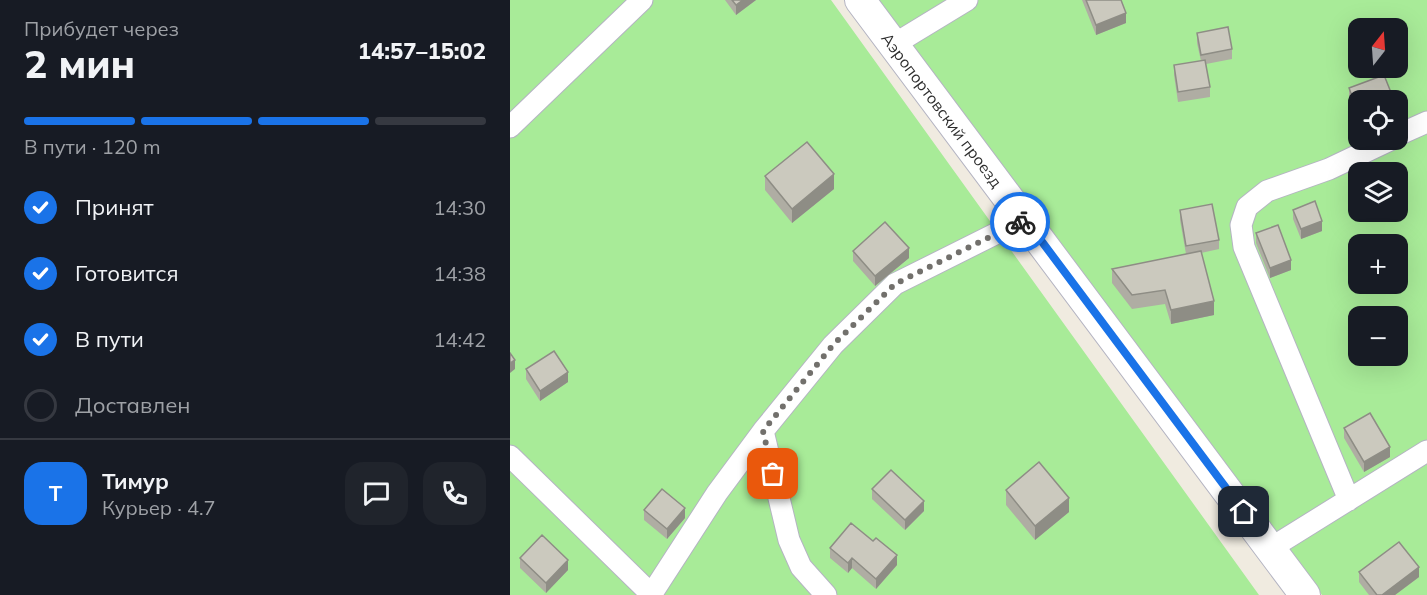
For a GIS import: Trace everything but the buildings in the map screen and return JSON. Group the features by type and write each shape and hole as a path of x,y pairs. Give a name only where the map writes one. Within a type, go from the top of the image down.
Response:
{"main road":[{"name":"Аэропортовский проезд","path":"860,0 1305,595"}],"street":[{"path":"510,127 642,0"},
{"path":"893,45 967,0"},
{"path":"1408,131 1427,122"},
{"path":"1349,500 1244,247 1241,225 1247,207 1268,191 1329,169 1369,150"},
{"path":"510,456 651,595 717,493 763,431 833,345 895,284 1025,219"},
{"path":"763,431 789,540 801,567 826,595"},
{"path":"1271,548 1427,451"}],"green space":[{"path":"510,0 831,0 1259,595 510,595"},
{"path":"872,0 1427,0 1427,595 1322,595"}],"way so far":[{"path":"773,474 763,431 833,345 895,284 1020,222"}],"route":[{"path":"1020,222 1025,219 1244,512"}]}
